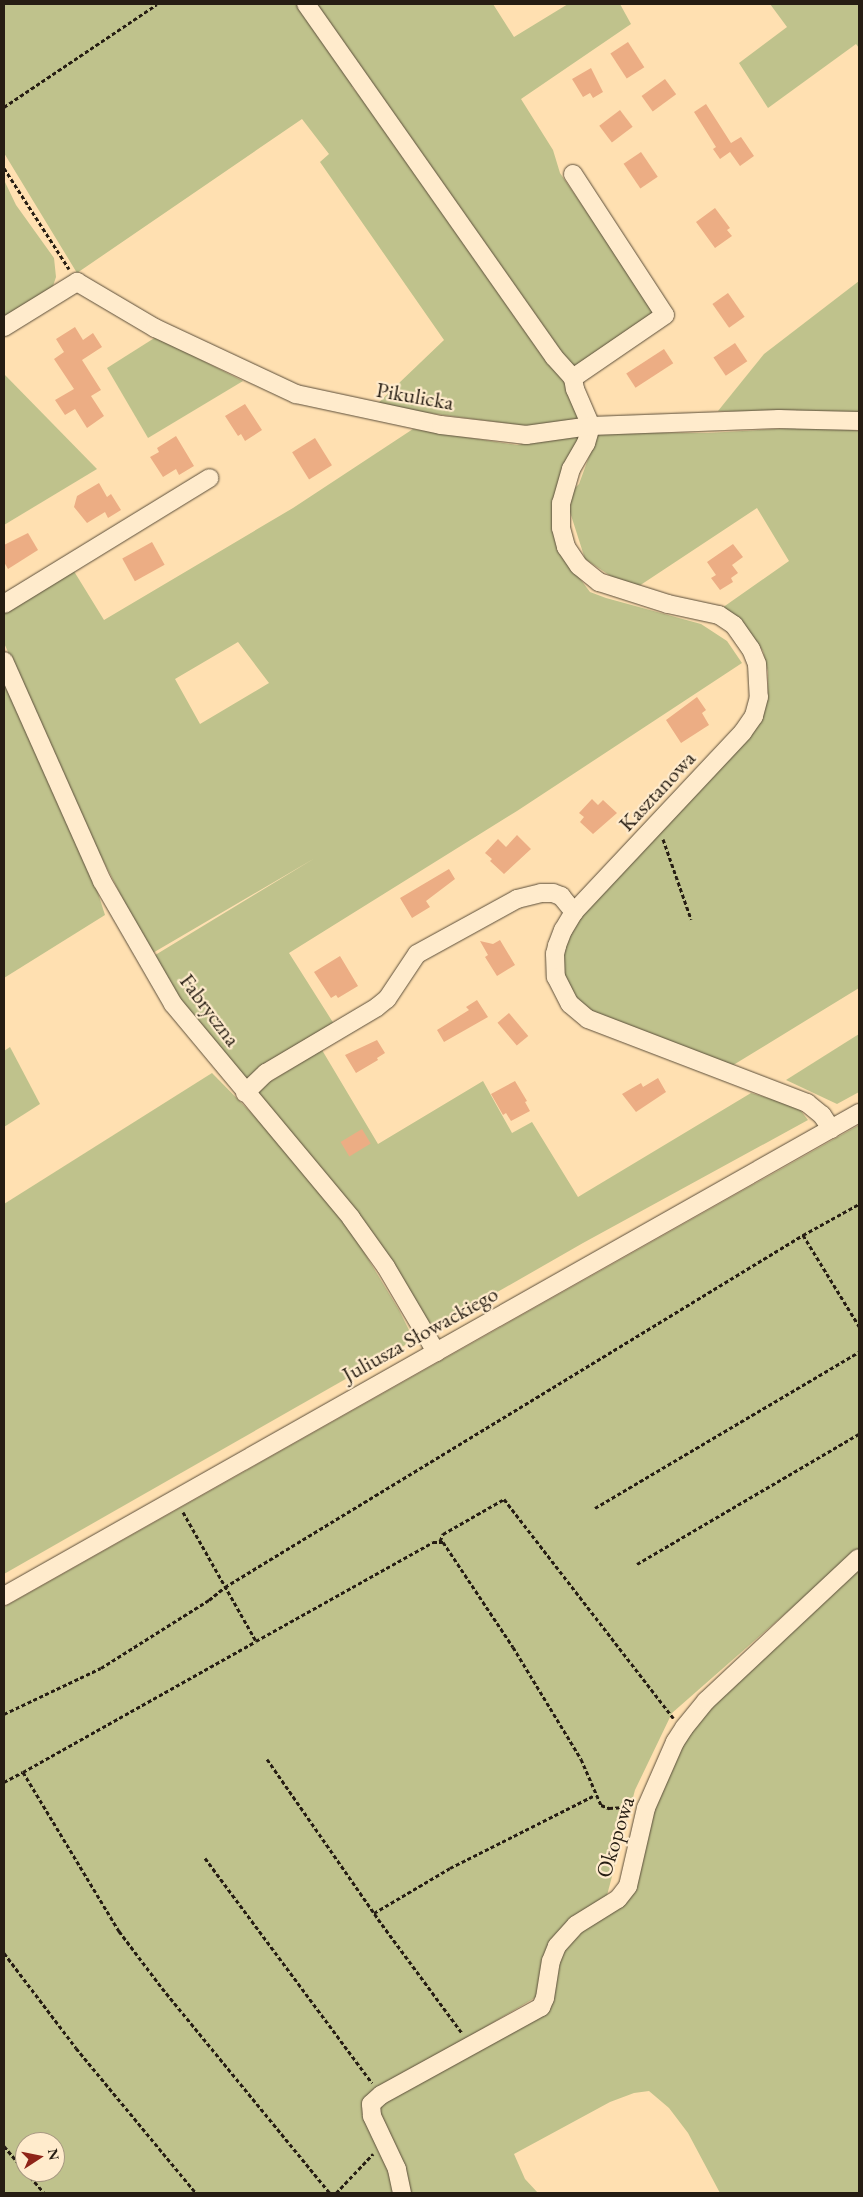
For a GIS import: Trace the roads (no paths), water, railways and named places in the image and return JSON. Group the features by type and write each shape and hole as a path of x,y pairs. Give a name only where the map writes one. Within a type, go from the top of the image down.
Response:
{"street":[{"path":"306,4 554,357 573,378 575,389 591,426"},
{"path":"573,174 666,315 573,378"},
{"name":"Pikulicka","path":"4,327 78,282 155,328 296,394 349,407 442,425 526,435 591,426 779,418 859,421"},
{"name":"Kasztanowa","path":"591,426 586,443 571,470 561,503 561,528 571,557 585,573 599,582 668,604 719,615 734,625 751,649 757,664 759,697 754,716 743,732 574,912 554,954 559,986 577,1012 609,1029 807,1103 822,1115 831,1129"},
{"path":"4,604 210,478"},
{"name":"Fabryczna","path":"4,661 102,881 173,1004 245,1093 297,1149 351,1218 386,1267 436,1352"},
{"path":"245,1093 266,1074 377,1007 387,999 417,954 517,899 541,892 562,896 574,912"},
{"name":"Juliusza Słowackiego","path":"4,1596 859,1113"},
{"name":"Okopowa","path":"402,2193 396,2169 372,2116 371,2104 381,2095 472,2047 540,2007 545,1998 551,1961 557,1946 576,1925 618,1898 628,1886 646,1808 675,1742 684,1728 706,1700 859,1558"}]}
